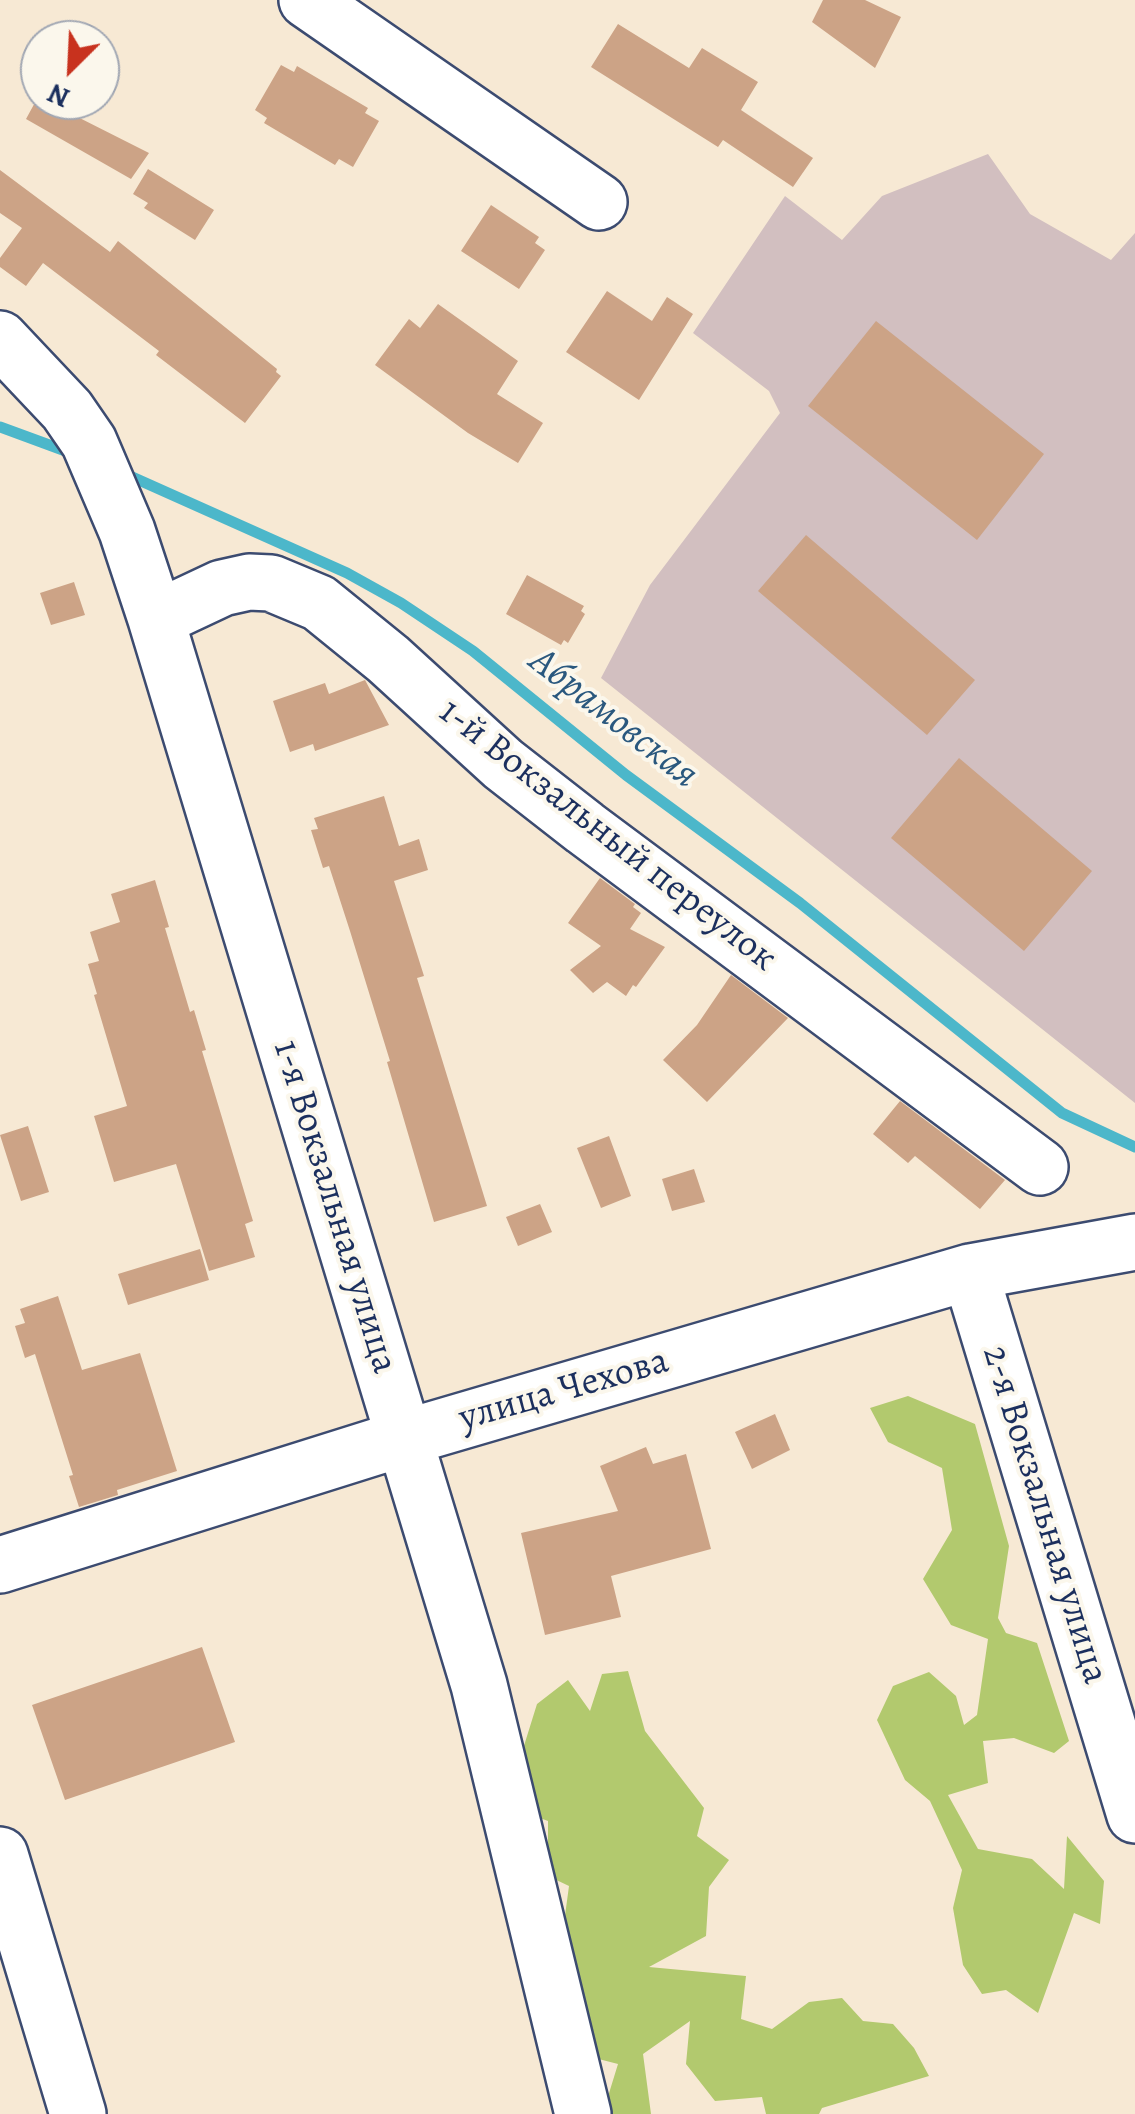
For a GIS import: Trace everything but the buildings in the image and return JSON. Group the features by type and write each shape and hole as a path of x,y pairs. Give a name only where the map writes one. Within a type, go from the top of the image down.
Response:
{"street":[{"path":"307,0 599,202"},
{"name":"1-я Вокзальная улица","path":"0,339 68,410 89,442 127,531 156,619 478,1685 583,2114"},
{"name":"1-й Вокзальный переулок","path":"156,619 222,588 249,582 271,583 320,603 503,764 1040,1167"},
{"name":"улица Чехова","path":"0,1565 404,1438 970,1272 1135,1242"},
{"name":"2-я Вокзальная улица","path":"970,1272 1135,1815"},
{"path":"0,1855 78,2114"}],"shaded area":[{"path":"988,154 1030,214 1111,260 1135,233 1135,1103 601,678 650,585 780,413 769,391 693,333 785,196 842,240 882,196"}],"green space":[{"path":"908,1396 975,1424 1009,1546 998,1618 1006,1633 1037,1643 1069,1741 1054,1753 1014,1738 983,1741 988,1783 948,1795 978,1849 1032,1859 1064,1889 1067,1836 1104,1881 1100,1924 1074,1913 1038,2013 1006,1990 982,1994 963,1965 953,1908 962,1870 930,1801 905,1780 877,1720 893,1686 929,1672 956,1696 964,1725 977,1715 988,1639 951,1625 923,1579 952,1530 942,1468 888,1442 870,1408"},
{"path":"628,1671 645,1731 704,1808 697,1836 729,1860 709,1887 706,1936 649,1967 746,1976 741,2019 772,2029 809,2002 842,1998 863,2021 893,2024 914,2048 929,2076 822,2108 819,2114 766,2114 762,2097 715,2101 686,2064 690,2021 643,2054 651,2114 610,2114 606,2103 618,2064 587,2056 564,1923 569,1886 548,1876 548,1821 529,1814 518,1765 537,1704 568,1680 590,1711 602,1674"}],"waterway":[{"name":"Абрамовская","path":"0,427 71,453"},
{"name":"Абрамовская","path":"121,472 347,573 401,603 473,651 626,775 800,903 1062,1113 1135,1147"}]}
